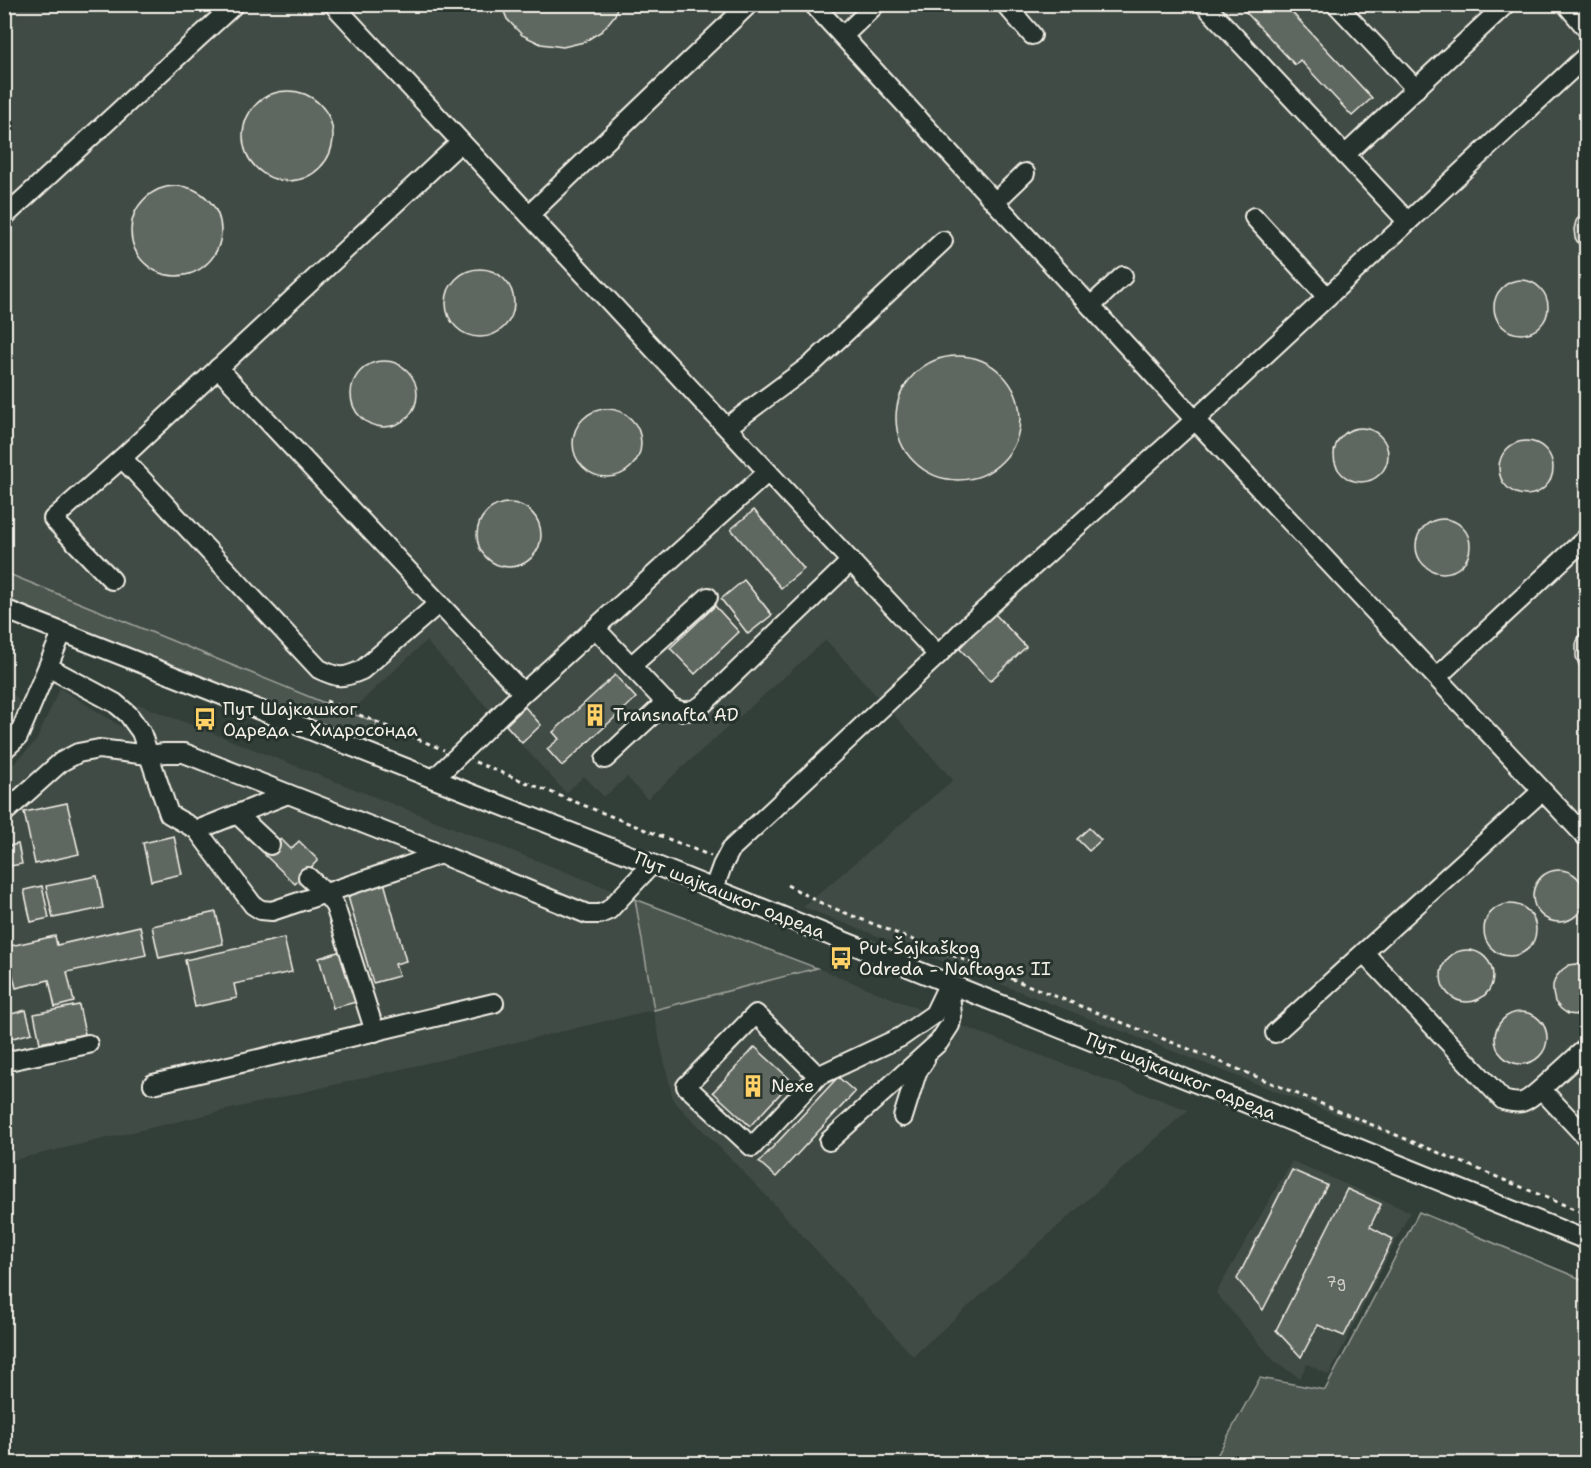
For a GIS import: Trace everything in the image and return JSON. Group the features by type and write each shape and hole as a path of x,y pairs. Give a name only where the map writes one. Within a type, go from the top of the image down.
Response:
{"street":[{"path":"4,217 235,4"},
{"path":"333,4 938,655"},
{"path":"529,214 749,4"},
{"path":"813,4 1195,420 1587,837"},
{"path":"843,36 876,4"},
{"path":"1005,4 1032,35"},
{"path":"1336,4 1416,89"},
{"path":"1345,155 1506,4"},
{"path":"1566,4 1587,28"},
{"path":"1214,8 1408,222"},
{"path":"714,888 731,849 967,626 1195,420 1587,56"},
{"path":"112,580 53,519 122,459 461,142"},
{"path":"995,202 1025,173"},
{"path":"1254,217 1327,297"},
{"path":"727,427 813,363 943,241"},
{"path":"1090,306 1123,276"},
{"path":"218,368 523,693"},
{"path":"122,459 319,669 333,676 348,676 362,670 438,604"},
{"path":"434,779 523,693 768,472"},
{"path":"1437,677 1587,538"},
{"path":"595,628 669,706 680,711 693,711 702,705 851,561"},
{"path":"631,666 708,597"},
{"name":"Пут шајкашког одреда","path":"4,609 714,888 1587,1240"},
{"path":"4,750 18,737 62,633"},
{"path":"48,667 114,703 128,714 141,732 169,814 197,830 253,905 261,910 272,911 440,854"},
{"path":"605,759 666,702"},
{"path":"4,813 61,762 78,753 99,749 148,756 184,753 408,841 587,915 600,914 609,910 652,864"},
{"path":"1275,1033 1542,791"},
{"path":"197,830 288,794"},
{"path":"237,814 270,845"},
{"path":"407,866 411,848 408,841"},
{"path":"308,877 335,906 375,1032"},
{"path":"1364,953 1503,1100 1520,1103 1527,1100 1587,1048"},
{"path":"903,1117 917,1072 950,1025 952,1015 949,983"},
{"path":"818,1076 756,1014 686,1086 752,1148 818,1076 901,1037 934,1014 949,983"},
{"path":"153,1083 494,1003"},
{"path":"829,1141 939,1042"},
{"path":"4,1062 88,1044"},
{"path":"1541,1089 1585,1132"}],"path":[{"path":"326,701 724,861"},
{"path":"787,885 823,904 1209,1057 1587,1214"}],"shaded area":[{"path":"4,5 1586,5 1586,1212 803,907 953,780 826,640 647,799 627,777 604,797 584,776 566,793 426,641 349,713 5,572"},
{"path":"4,572 349,713 378,722 364,745 5,598"},
{"path":"4,682 22,705 5,721 4,721"},
{"path":"60,688 122,727 138,704 635,899 654,1010 817,968 946,1020 1188,1110 913,1356 761,1190 673,1100 653,1010 5,1162 4,774 36,741"},
{"path":"635,899 817,968 654,1010"},
{"path":"1292,1161 1410,1212 1329,1375 1307,1364 1300,1378 1275,1362 1216,1293"},
{"path":"1419,1212 1586,1281 1586,1463 1213,1463 1260,1378 1325,1390"}],"building":[{"path":"501,4 618,4 615,15 602,31 584,42 563,47 541,44 522,35 507,19"},
{"path":"1247,4 1284,4 1372,98 1352,116 1300,60 1295,65 1243,9"},
{"path":"4,84 10,99 10,109 4,129"},
{"path":"288,91 305,95 320,104 329,119 333,136 329,153 320,168 305,177 288,181 271,177 256,168 247,153 243,136 247,119 256,104 271,95"},
{"path":"176,186 193,190 208,199 217,214 221,231 217,248 208,263 193,272 176,276 159,272 144,263 135,248 131,231 135,214 144,199 159,190"},
{"path":"1586,208 1586,253 1575,238 1574,229 1576,221"},
{"path":"473,269 487,269 499,274 509,284 514,303 509,322 499,332 487,337 473,337 461,332 451,322 446,310 446,296 451,284 461,274"},
{"path":"1521,280 1531,282 1540,288 1546,297 1548,307 1546,317 1540,326 1531,332 1521,334 1511,332 1502,326 1496,317 1494,307 1496,297 1502,288 1511,282"},
{"path":"958,356 982,360 1002,374 1016,394 1020,418 1016,442 1002,462 982,476 958,480 934,476 914,462 900,442 896,418 900,394 914,374 934,360"},
{"path":"384,361 397,364 407,371 414,381 417,394 414,407 407,417 397,424 384,427 371,424 361,417 354,407 351,394 354,381 361,371 371,364"},
{"path":"607,409 620,412 631,419 638,430 641,443 638,456 631,467 620,474 607,477 594,474 583,467 576,456 573,443 576,430 583,419 594,412"},
{"path":"1361,428 1371,430 1380,436 1386,445 1388,455 1386,465 1380,474 1371,480 1361,482 1351,480 1342,474 1336,465 1334,455 1336,445 1342,436 1351,430"},
{"path":"1526,441 1536,443 1545,449 1551,458 1553,468 1551,478 1545,487 1536,493 1526,495 1516,493 1507,487 1501,478 1499,468 1501,458 1507,449 1516,443"},
{"path":"503,503 515,503 532,512 539,523 541,535 539,547 532,558 515,567 503,567 491,562 482,553 477,541 477,529 482,517 491,508"},
{"path":"754,510 804,569 781,588 731,529"},
{"path":"1443,519 1453,521 1462,527 1468,536 1470,546 1468,556 1462,565 1453,571 1443,573 1433,571 1424,565 1418,556 1416,546 1418,536 1424,527 1433,521"},
{"path":"744,580 772,615 748,634 721,599"},
{"path":"715,606 739,632 695,674 670,648"},
{"path":"994,613 1026,647 990,681 958,647"},
{"path":"1586,623 1586,677 1576,657 1576,644"},
{"name":"Transnafta AD","path":"615,675 636,698 562,766 547,749 559,739 553,732"},
{"path":"525,707 541,725 522,743 506,725"},
{"path":"67,803 79,854 35,864 24,812"},
{"path":"1089,828 1101,840 1089,851 1077,839"},
{"path":"174,836 182,874 151,881 143,843"},
{"path":"281,839 291,849 299,841 318,860 295,884 265,855"},
{"path":"18,844 22,864 4,867 4,847"},
{"path":"1559,870 1569,872 1577,878 1583,886 1585,896 1583,906 1577,914 1569,920 1559,922 1549,920 1541,914 1535,906 1533,896 1535,886 1541,878 1549,872"},
{"path":"97,876 103,908 53,918 46,886"},
{"path":"384,882 406,961 395,964 399,976 373,983 347,893"},
{"path":"42,886 49,918 31,922 24,890"},
{"path":"1510,904 1520,906 1528,912 1534,920 1536,930 1534,940 1528,948 1520,954 1510,956 1500,954 1492,948 1486,940 1484,930 1486,920 1492,912 1500,906"},
{"path":"216,912 223,944 159,958 152,926"},
{"path":"140,926 146,955 67,972 74,1002 55,1007 49,980 16,988 6,947 55,936 57,945"},
{"path":"284,938 292,972 234,984 237,998 195,1007 185,960"},
{"path":"1467,950 1477,952 1485,958 1491,966 1493,976 1491,986 1485,994 1477,1000 1467,1002 1457,1000 1449,994 1443,986 1441,976 1443,966 1449,958 1457,952"},
{"path":"341,951 356,1002 333,1008 319,958"},
{"path":"1569,965 1586,965 1586,1014 1577,1015 1568,1014 1555,1002 1553,985 1562,970"},
{"path":"79,1005 85,1034 40,1043 34,1014"},
{"path":"26,1010 32,1033 9,1039 4,1016"},
{"path":"1521,1012 1531,1014 1539,1020 1545,1028 1547,1038 1545,1048 1539,1056 1531,1062 1521,1064 1511,1062 1503,1056 1497,1048 1495,1038 1497,1028 1503,1020 1511,1014"},
{"name":"Nexe","path":"755,1047 792,1081 750,1126 713,1092"},
{"path":"838,1077 855,1092 776,1177 759,1162"},
{"path":"1292,1170 1327,1185 1263,1310 1237,1279"},
{"path":"1347,1189 1381,1204 1370,1227 1393,1239 1344,1336 1318,1325 1301,1357 1276,1330"}],"place":[{"name":"Transnafta AD","path":"595,715"},
{"name":"Пут Шајкашког Одреда - Хидросонда","path":"205,719"},
{"name":"Put Šajkaškog Odreda - Naftagas II","path":"841,958"},
{"name":"Nexe","path":"753,1086"}]}
